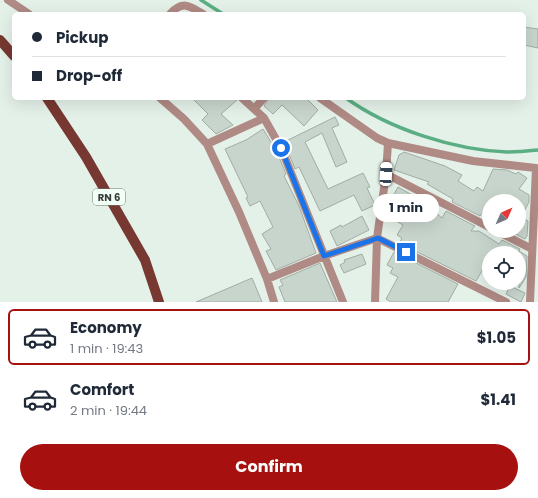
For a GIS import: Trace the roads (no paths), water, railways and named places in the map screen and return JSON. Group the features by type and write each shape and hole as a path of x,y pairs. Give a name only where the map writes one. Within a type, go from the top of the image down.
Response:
{"main road":[{"path":"0,40 12,54"},
{"name":"RN 6","path":"48,100 86,157 145,260 159,302"}],"street":[{"path":"8,0 26,12"},
{"path":"172,12 176,8 184,5 190,6 200,12"},
{"path":"162,100 184,119 207,144 239,212 267,279 274,302"},
{"path":"244,100 264,118 281,148 343,302"},
{"path":"254,109 262,100"},
{"path":"323,100 378,138 388,143 473,161 537,168 530,302"},
{"path":"207,144 264,118"},
{"path":"375,302 378,238 386,174 388,143"},
{"path":"386,174 482,223"},
{"path":"267,279 324,256 378,238 506,302"},
{"path":"511,238 532,249"}],"waterway":[{"path":"201,0 220,12"},
{"path":"349,100 363,109 402,128 444,142 466,147 507,152 538,150"}]}
